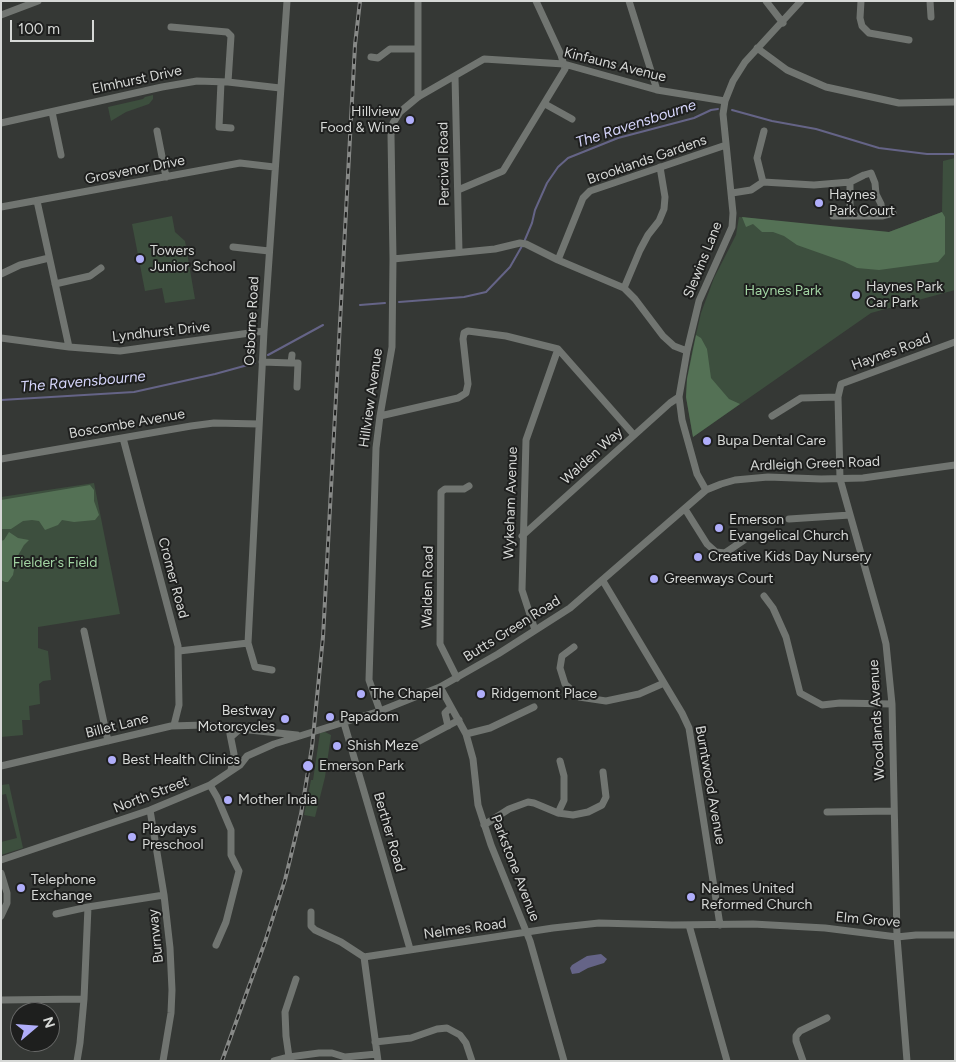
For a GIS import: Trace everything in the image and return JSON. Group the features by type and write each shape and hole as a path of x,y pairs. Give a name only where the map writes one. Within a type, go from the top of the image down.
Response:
{"street":[{"path":"1,15 38,1"},
{"name":"Osborne Road","path":"272,670 255,667 248,643 258,424 274,167 287,1"},
{"path":"418,1 418,97"},
{"path":"458,190 504,171 565,70 536,1"},
{"path":"629,1 657,90"},
{"path":"766,1 783,23"},
{"name":"Slewins Lane","path":"706,490 694,464 682,420 679,397 687,351 699,301 732,227 732,193 723,114 724,101 736,74 757,48 783,23 801,1"},
{"path":"861,1 860,18 862,26 869,33 908,40"},
{"path":"930,1 931,17"},
{"path":"171,27 227,32 231,36 219,127 231,128"},
{"path":"757,48 788,70 826,87 899,103 955,102"},
{"path":"371,58 378,58 390,49 417,49"},
{"name":"Kinfauns Avenue","path":"418,97 484,59 564,64 657,90 724,101"},
{"name":"Percival Road","path":"455,76 459,252"},
{"name":"Elmhurst Drive","path":"1,123 162,86 196,81 280,88"},
{"name":"Hillview Avenue","path":"380,711 369,680 376,448 392,347 391,135 393,123 400,112 418,97"},
{"path":"545,104 572,119"},
{"path":"52,112 61,155"},
{"path":"762,182 757,158 764,131"},
{"path":"157,132 166,177"},
{"name":"Brooklands Gardens","path":"558,260 583,198 590,191 726,145"},
{"name":"Grosvenor Drive","path":"1,207 240,163 274,167"},
{"path":"624,288 640,250 648,235 659,221 664,209 665,197 660,167"},
{"path":"732,193 751,190 762,182 814,185 850,182 864,175 871,174 875,182 876,194 881,204 882,216"},
{"path":"850,182 850,215"},
{"path":"37,201 69,347"},
{"path":"833,216 882,216 893,213"},
{"path":"393,259 495,249 523,243 624,288 635,299 663,336 674,346 687,351"},
{"path":"233,247 269,251"},
{"path":"1,274 20,265 49,258"},
{"path":"55,284 90,276 101,268"},
{"name":"Lyndhurst Drive","path":"1,338 69,347 120,351 264,331"},
{"path":"380,416 458,398 466,393 468,384 463,339 464,333 468,331 506,336 558,349 634,435"},
{"name":"Haynes Road","path":"838,397 841,384 955,342"},
{"name":"Wykeham Avenue","path":"535,630 522,590 526,440 558,349"},
{"path":"262,362 292,359 298,363 297,387"},
{"name":"Walden Way","path":"522,536 679,397"},
{"path":"772,416 801,398 838,397 840,479"},
{"name":"Boscombe Avenue","path":"1,459 214,422 258,424"},
{"name":"Cromer Road","path":"123,438 179,650 179,705 174,725"},
{"name":"Ardleigh Green Road","path":"706,490 735,480 755,478 840,479 955,465"},
{"name":"Woodlands Avenue","path":"840,479 884,636 892,704 898,937 907,1061"},
{"name":"Walden Road","path":"457,678 440,644 441,492 445,489 469,486"},
{"name":"Butts Green Road","path":"300,735 380,711 440,687 457,678 570,608 706,490"},
{"path":"686,509 707,544 716,552 725,553 744,540"},
{"path":"789,519 850,515"},
{"name":"Burntwood Avenue","path":"603,581 682,713 689,728 720,924"},
{"path":"764,596 773,608 786,637 800,693 822,705 840,703 892,704"},
{"path":"84,631 108,741"},
{"path":"179,650 248,643"},
{"path":"574,647 562,656 560,668 565,684 579,696 606,701 639,694 664,683"},
{"name":"Parkstone Avenue","path":"440,687 466,734 473,759 475,792 484,825 527,932 541,974 564,1061"},
{"path":"448,726 445,713 451,707"},
{"path":"466,734 490,728 534,707"},
{"path":"412,745 459,720"},
{"name":"Berther Road","path":"344,723 410,949"},
{"name":"Billet Lane","path":"1,766 174,725 216,726 300,735"},
{"path":"216,726 227,730 231,737 234,754 231,770"},
{"path":"231,737 240,729"},
{"path":"272,731 275,739 274,744"},
{"name":"North Street","path":"1,860 150,810 210,785 240,765 247,756 300,735"},
{"path":"234,754 240,757 247,756"},
{"path":"558,813 564,800 564,776 560,761"},
{"path":"484,825 509,809 528,802 558,813 573,815 588,812 602,805 606,797 602,772"},
{"path":"210,785 218,796 229,824 231,855 239,871 226,922 216,945"},
{"name":"Burnway","path":"150,810 164,895 170,948 172,990 169,1030 163,1061"},
{"path":"827,812 894,811"},
{"path":"1,873 7,893 7,903 1,916"},
{"path":"56,914 88,906 164,895"},
{"path":"77,1061 84,999 88,906"},
{"path":"274,1061 319,1053 332,1053 345,1057 378,1057 364,957 315,930 311,926 311,912"},
{"name":"Nelmes Road","path":"364,957 553,928 599,923 689,925"},
{"name":"Elm Grove","path":"689,925 752,924 825,928 898,937 955,935"},
{"path":"689,925 728,1061"},
{"path":"289,1057 285,1012 296,978"},
{"path":"1,1000 84,999"},
{"path":"803,1061 796,1041 798,1033 827,1018"},
{"path":"375,1042 411,1038 437,1029 446,1028 460,1035 466,1043 472,1061"}],"green space":[{"path":"153,95 153,99 149,104 126,112 111,121 108,107"},
{"name":"Haynes Park","path":"955,158 955,290 871,313 693,437 686,397 692,352 701,313 714,278 736,235 739,217 889,232 942,212 943,161"},
{"path":"942,212 945,217 945,254 938,262 879,270 857,268 797,245 784,236 773,232 762,232 753,224 746,227 742,217 889,232"},
{"path":"172,216 175,232 185,241 195,299 165,303 162,288 145,291 132,224"},
{"path":"696,335 701,338 707,349 711,378 729,399 740,404 693,437 686,397 687,379"},
{"name":"Fielder's Field","path":"94,483 120,614 38,627 38,648 48,651 51,680 43,681 39,684 40,704 29,706 30,720 22,720 23,735 1,737 1,497"},
{"path":"90,485 94,490 94,501 99,515 95,520 74,522 62,520 58,525 45,530 39,521 32,520 23,521 11,529 1,529 1,500"},
{"path":"9,532 18,538 29,540 16,559 13,575 8,582 5,582 1,580 1,541 4,540"},
{"path":"325,732 331,735 325,777 315,817 304,815 311,780 313,780 320,733"},
{"path":"9,784 23,848 1,855 1,842 17,838 6,794 1,795 1,785"}],"water":[{"path":"601,954 607,959 604,963 572,974 570,968 572,965 587,956"}],"waterway":[{"name":"The Ravensbourne","path":"524,242 547,183 558,167 568,158 618,138 694,118 711,110 718,109"},
{"name":"The Ravensbourne","path":"732,110 772,121 816,129 879,148 927,154 955,154"},
{"name":"The Ravensbourne","path":"399,302 464,297 486,292 510,267 522,246"},
{"name":"The Ravensbourne","path":"360,305 385,303"},
{"name":"The Ravensbourne","path":"268,355 323,325"},
{"name":"The Ravensbourne","path":"1,400 134,392 255,363"}],"railway":[{"path":"222,1061 285,880 301,814 312,747 323,637 355,45 360,1"}],"place":[{"name":"Hillview Food & Wine","path":"410,120"},
{"name":"Haynes Park Court","path":"819,203"},
{"name":"Towers Junior School","path":"140,259"},
{"name":"Haynes Park Car Park","path":"856,295"},
{"name":"Bupa Dental Care","path":"707,441"},
{"name":"Emerson Evangelical Church","path":"719,528"},
{"name":"Creative Kids Day Nursery","path":"698,557"},
{"name":"Greenways Court","path":"654,579"},
{"name":"The Chapel","path":"361,694"},
{"name":"Ridgemont Place","path":"481,694"},
{"name":"Papadom","path":"330,717"},
{"name":"Bestway Motorcycles","path":"285,719"},
{"name":"Shish Meze","path":"337,746"},
{"name":"Best Health Clinics","path":"112,760"},
{"name":"Emerson Park","path":"308,766"},
{"name":"Mother India","path":"228,800"},
{"name":"Playdays Preschool","path":"132,837"},
{"name":"Telephone Exchange","path":"21,888"},
{"name":"Nelmes United Reformed Church","path":"691,897"}]}
